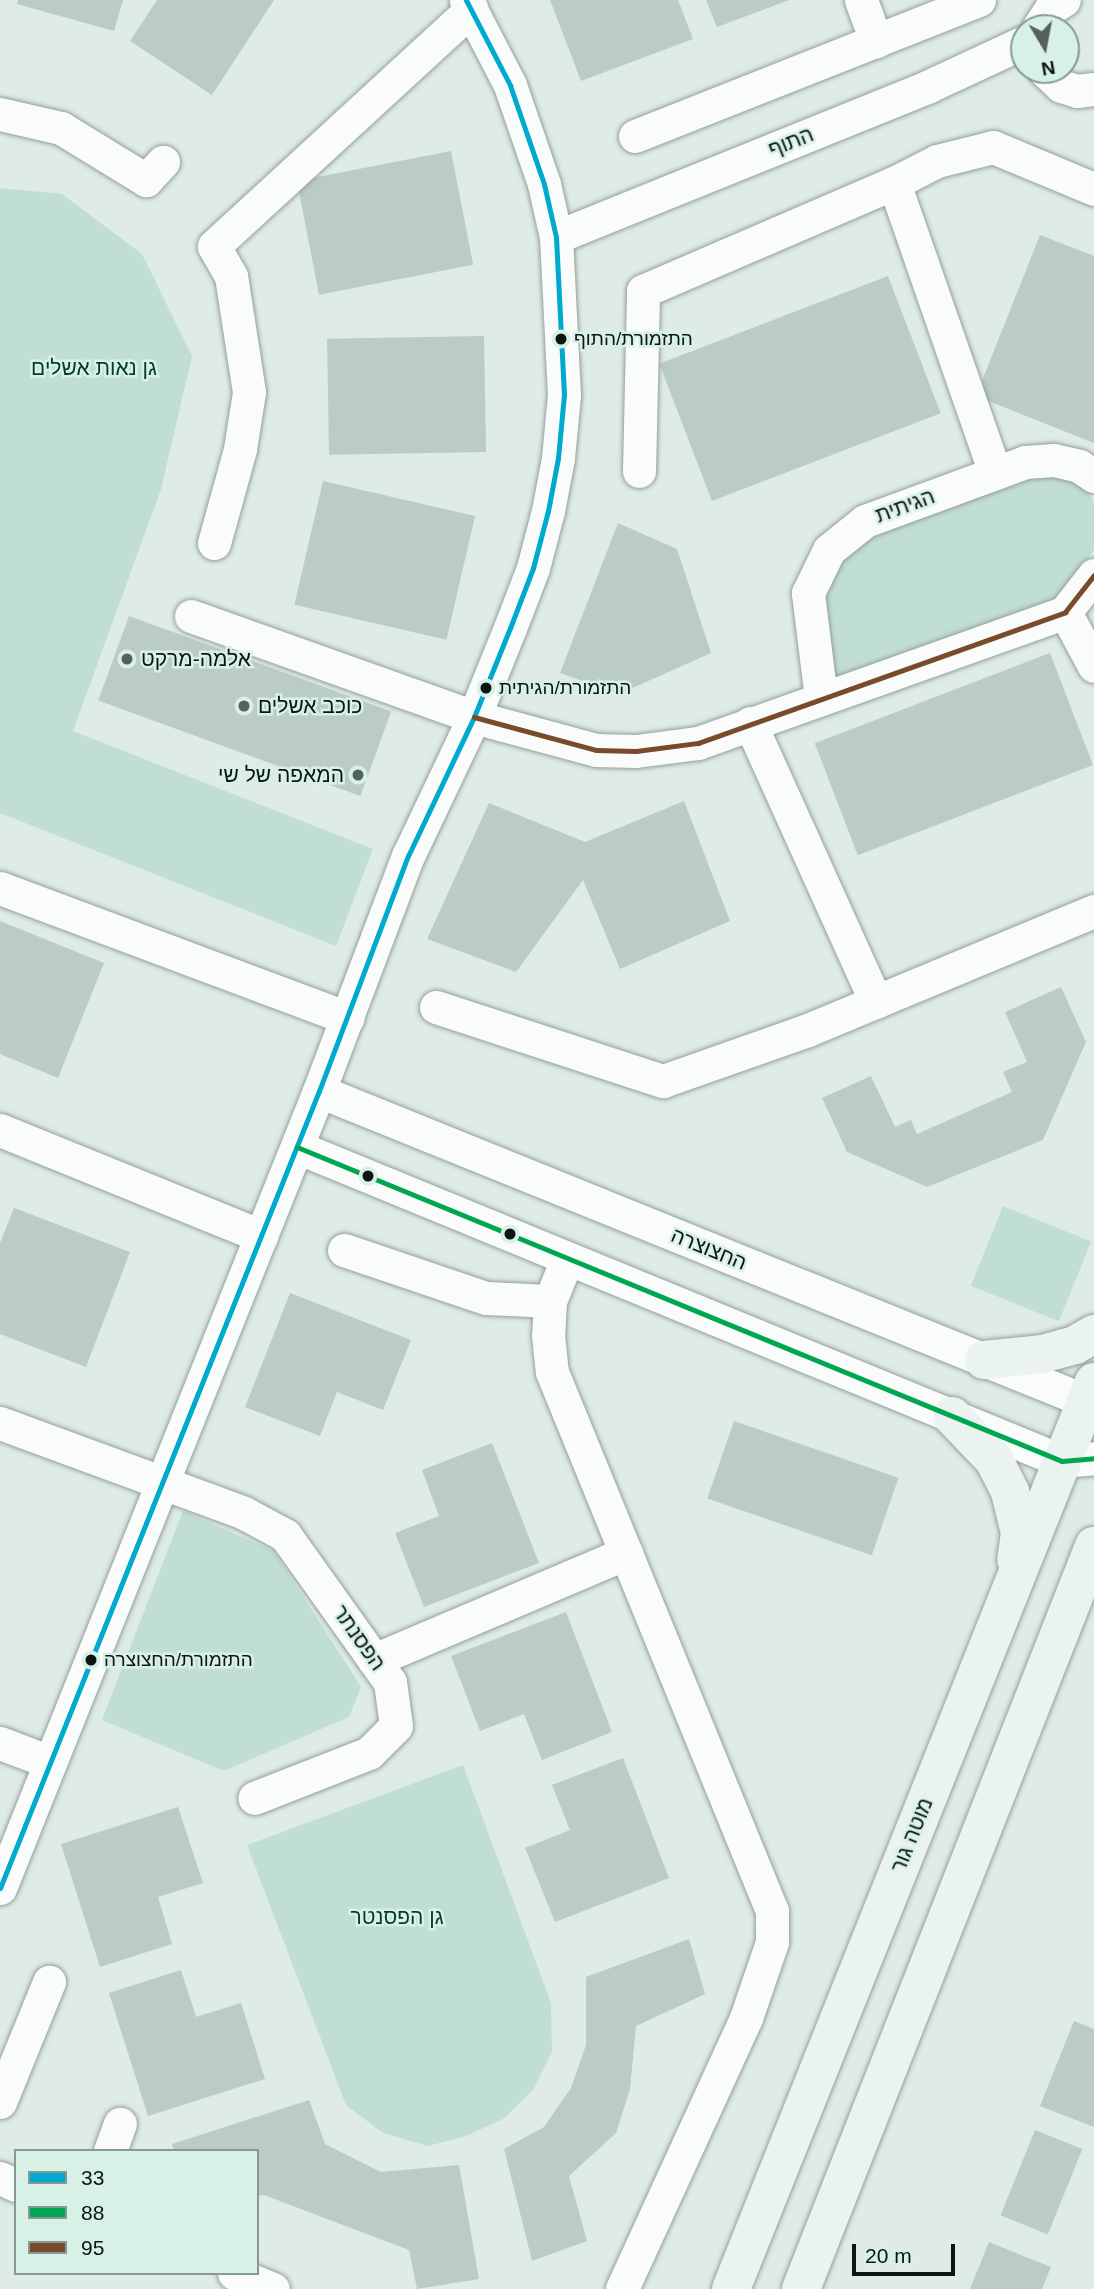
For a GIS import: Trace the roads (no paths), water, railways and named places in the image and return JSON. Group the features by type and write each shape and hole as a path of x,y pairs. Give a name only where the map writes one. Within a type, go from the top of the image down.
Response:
{"main road":[{"path":"984,1360 1042,1354 1075,1345 1094,1334"},
{"name":"מוטה גור","path":"731,2289 1011,1588 1078,1460 1091,1398"},
{"path":"952,1416 994,1460 1010,1492 1020,1533 1011,1588"},
{"path":"801,2289 1094,1546"}],"street":[{"path":"861,0 877,41"},
{"path":"635,136 979,0"},
{"path":"1047,14 1051,8 1064,0"},
{"path":"0,1888 297,1147 408,856 474,717 533,568 558,458 564,396 556,237 544,184 524,122 510,85 469,5 214,246 231,275 249,392 240,449 214,543"},
{"name":"התוף","path":"556,237 929,86 1010,48"},
{"path":"1059,84 1077,91 1094,89"},
{"path":"0,114 61,128 146,180 163,162"},
{"path":"639,471 643,291 894,183 937,161 993,147 1094,189"},
{"path":"894,183 995,473"},
{"name":"הגיתית","path":"821,698 808,593 829,550 865,521 1025,462 1054,460 1079,466 1094,476"},
{"path":"191,616 474,717 596,750 636,751 698,743 1065,612 1094,575"},
{"path":"1065,612 1094,666"},
{"path":"750,723 876,1002"},
{"path":"0,888 347,1018"},
{"path":"436,1007 663,1081 808,1030 1094,911"},
{"name":"החצוצרה","path":"319,1091 984,1360 1091,1398"},
{"path":"0,1130 261,1236"},
{"path":"297,1147 952,1416 1078,1460"},
{"path":"344,1250 486,1298 550,1300"},
{"path":"567,1259 550,1300 548,1335 552,1372 762,1880 772,1911 772,1942 746,2018 622,2289"},
{"name":"הפסנתר","path":"0,1423 244,1513 285,1535 390,1682 396,1727 369,1754 254,1798"},
{"path":"374,1660 626,1553"},
{"path":"0,1743 50,1762"},
{"path":"0,2102 49,1982"},
{"path":"239,2275 273,2289"}],"place":[{"name":"התזמורת/התוף","path":"561,339"},
{"name":"אלמה-מרקט","path":"127,659"},
{"name":"התזמורת/הגיתית","path":"486,688"},
{"name":"כוכב אשלים","path":"244,706"},
{"name":"המאפה של שי","path":"358,775"},
{"name":"התזמורת/החצוצרה","path":"91,1660"}],"park label":[{"name":"גן נאות אשלים","path":"94,368"},
{"name":"גן הפסנטר","path":"397,1917"}]}
